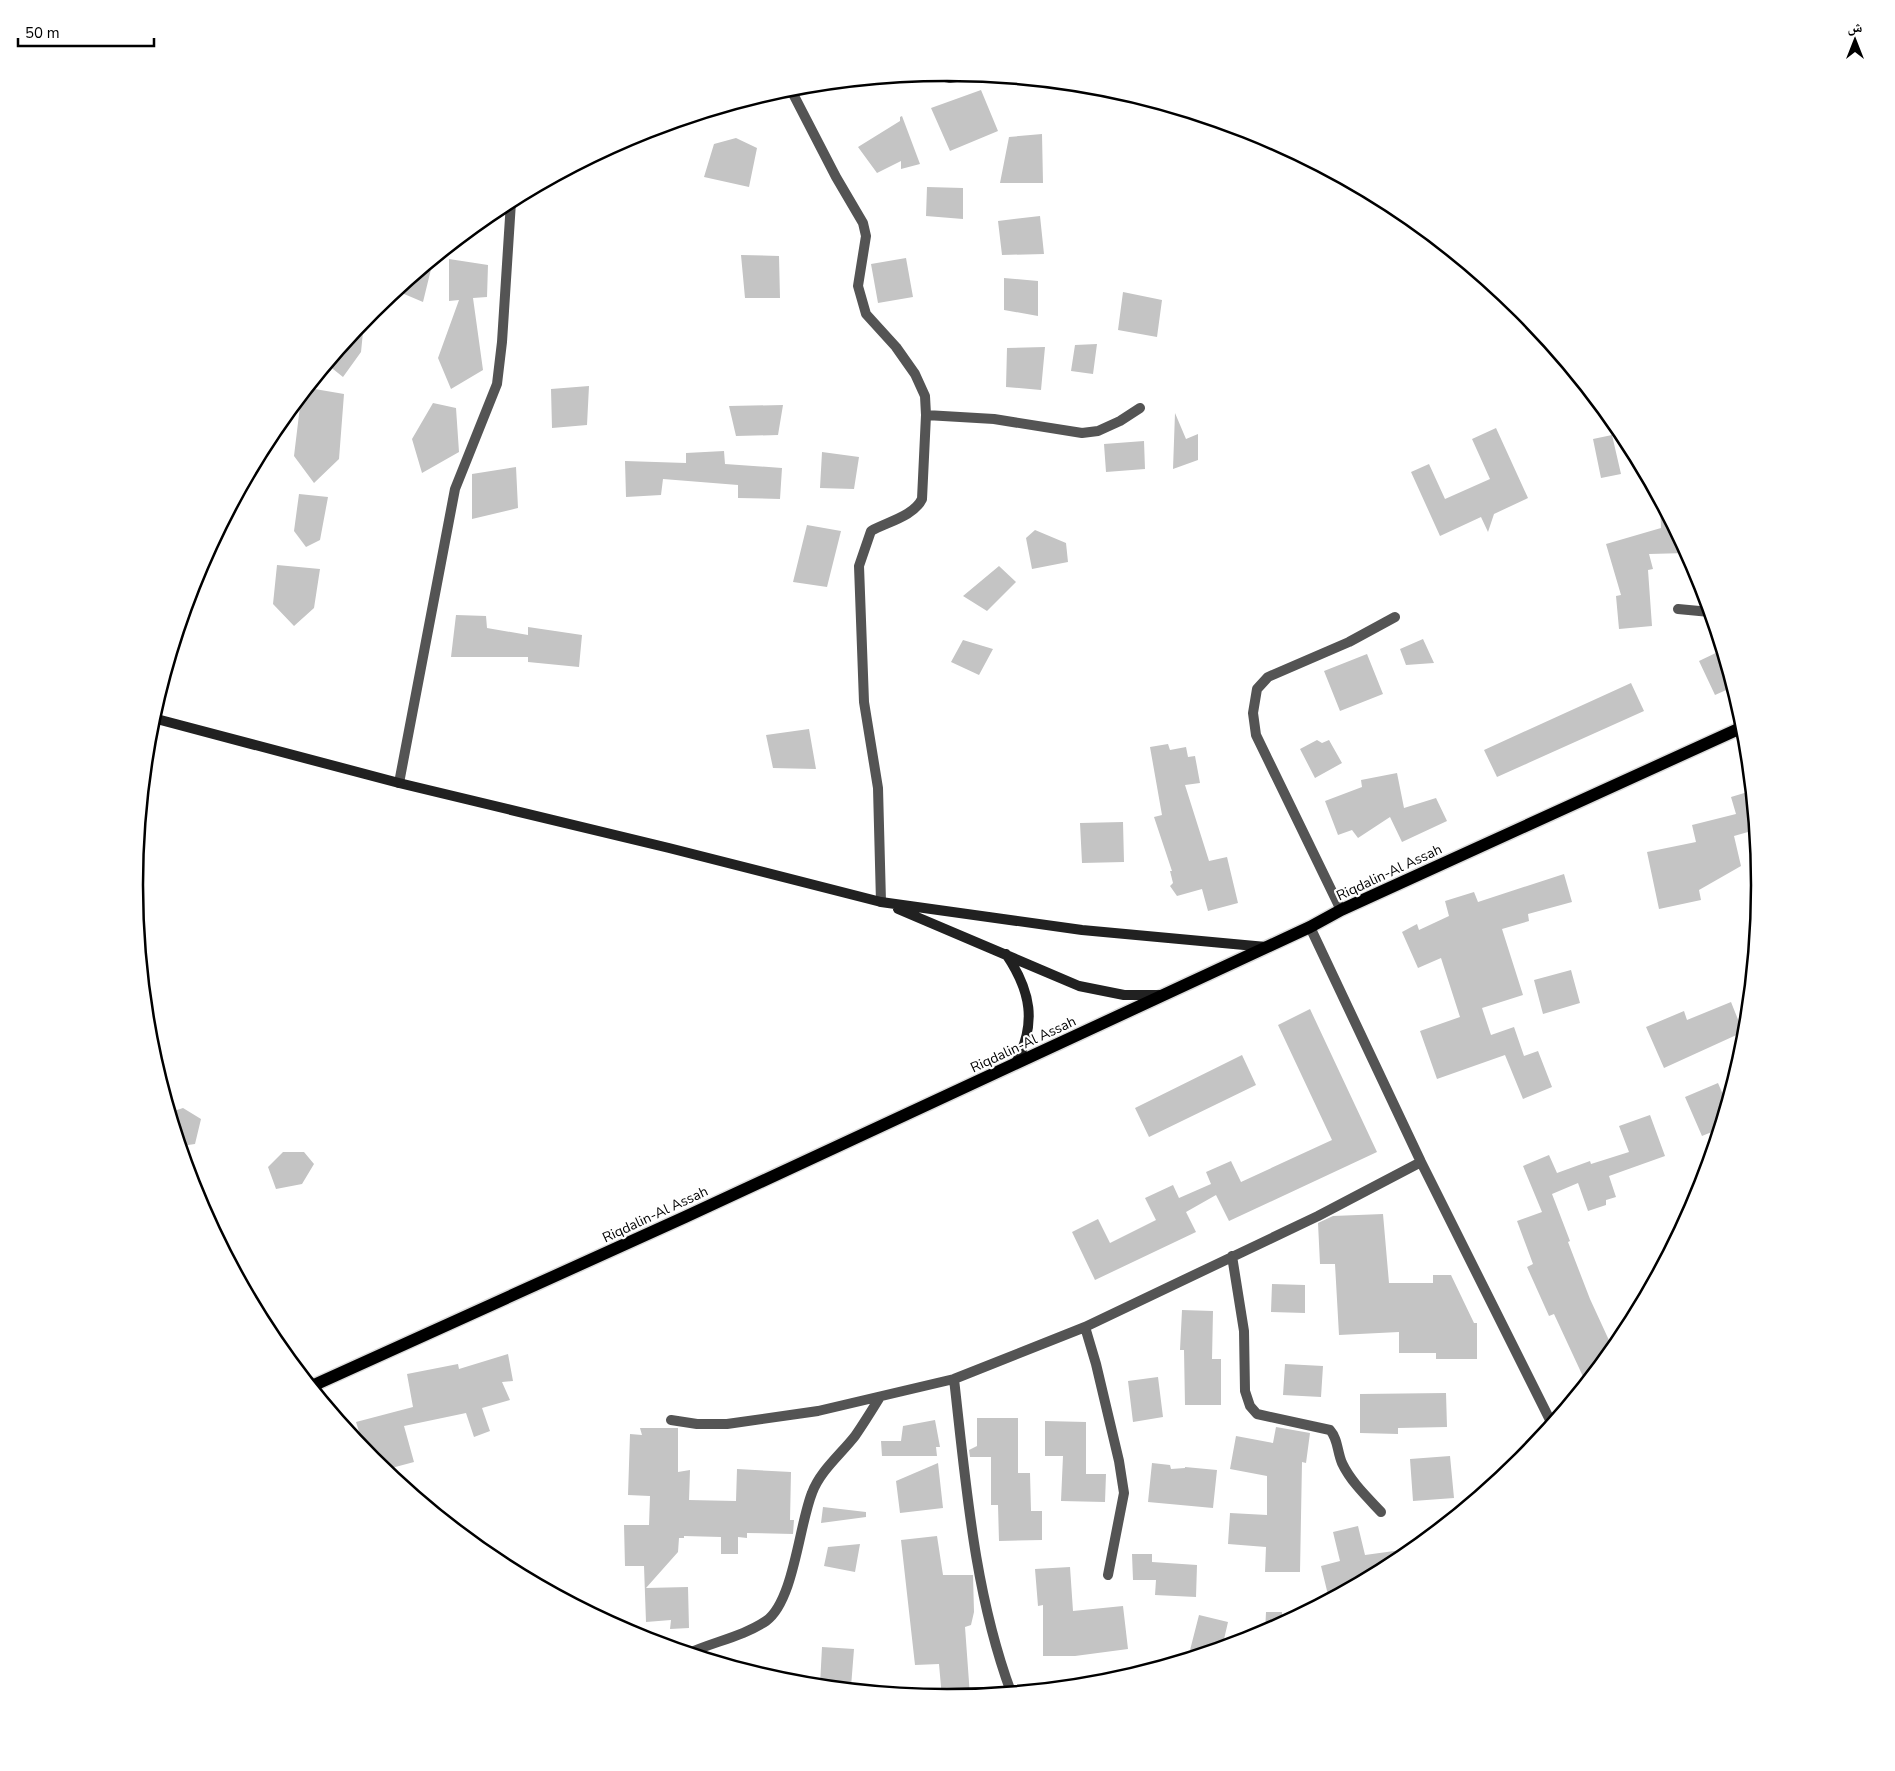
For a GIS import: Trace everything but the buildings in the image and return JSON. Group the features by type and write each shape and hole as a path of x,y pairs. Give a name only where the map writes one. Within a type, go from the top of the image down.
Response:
{"main road":[{"name":"Riqdalin-Al Assah","path":"316,1384 685,1217 1310,927 1342,910 1736,730"}],"street":[{"path":"794,96 836,177 863,224 866,236 858,286 866,314 896,347 915,374 925,396 926,415 922,499 918,507 909,513 871,531 859,566 864,702 878,788 881,902"},
{"path":"399,783 455,489 497,384 503,332 510,211"},
{"path":"926,415 994,419 1082,433 1098,431 1120,422 1140,408"},
{"path":"1678,609 1703,611"},
{"path":"1342,910 1256,735 1254,712 1257,690 1268,677 1349,642 1395,617"},
{"path":"161,720 399,783 669,848 881,902 1082,930 1266,947"},
{"path":"881,902 1079,986 1099,992 1124,995 1164,995"},
{"path":"1310,927 1421,1162 1549,1419"},
{"path":"1006,954 1020,975 1026,994 1029,1018 1026,1046 1016,1063"},
{"path":"671,1420 697,1424 727,1424 818,1411 880,1398 954,1379 1085,1327 1318,1216 1421,1162"},
{"path":"1232,1256 1244,1331 1245,1391 1250,1406 1257,1414 1330,1430 1336,1437 1342,1462 1351,1478 1381,1512"},
{"path":"1085,1327 1119,1460 1124,1493 1108,1575"},
{"path":"954,1379 978,1565 995,1648 1009,1687"},
{"path":"696,1649 754,1628 768,1620 778,1608 794,1566 812,1492 825,1471 856,1434 880,1398"}]}
